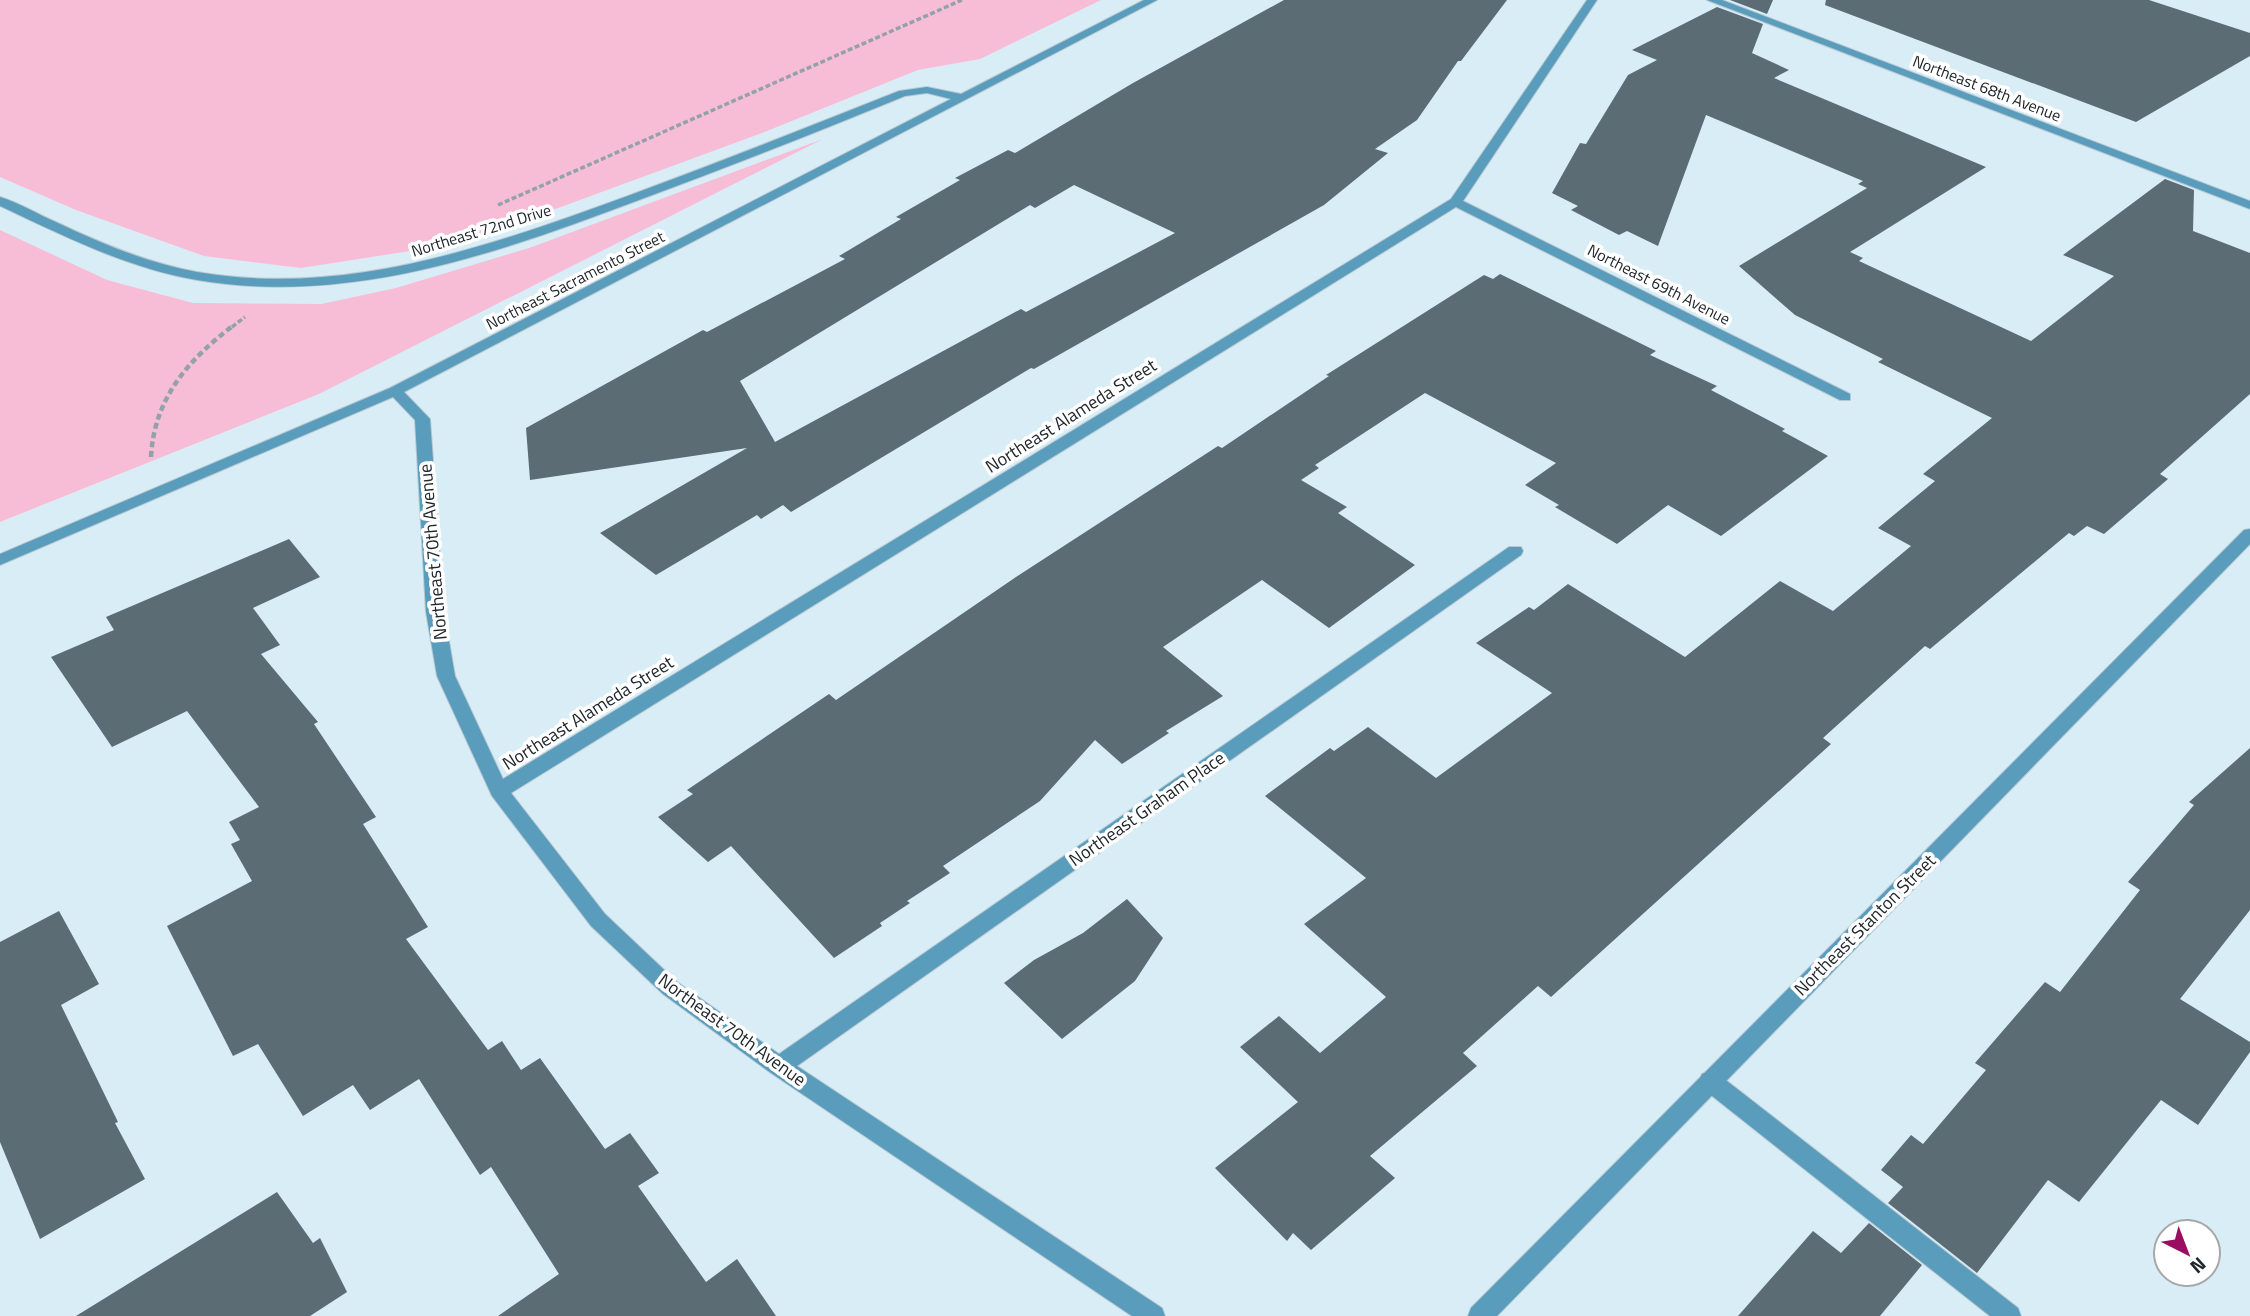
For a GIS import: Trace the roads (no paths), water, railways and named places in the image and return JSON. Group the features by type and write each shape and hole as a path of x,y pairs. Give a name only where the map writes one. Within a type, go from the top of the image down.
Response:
{"street":[{"name":"Northeast Sacramento Street","path":"0,559 395,391 1152,0"},
{"name":"Northeast Alameda Street","path":"499,790 1456,202 1592,0"},
{"name":"Northeast 68th Avenue","path":"1712,0 2250,205"},
{"name":"Northeast 72nd Drive","path":"0,201 116,254 155,267 234,281 334,282 417,269 467,256 705,172 903,93 927,89 963,98"},
{"name":"Northeast 69th Avenue","path":"1456,202 1845,397"},
{"name":"Northeast 70th Avenue","path":"395,391 422,419 435,612 446,676 499,790 598,920 670,988 779,1066 1153,1316"},
{"name":"Northeast Stanton Street","path":"1480,1316 2250,534"},
{"name":"Northeast Graham Place","path":"779,1066 1515,551"},
{"path":"1710,1082 2009,1316"}]}
